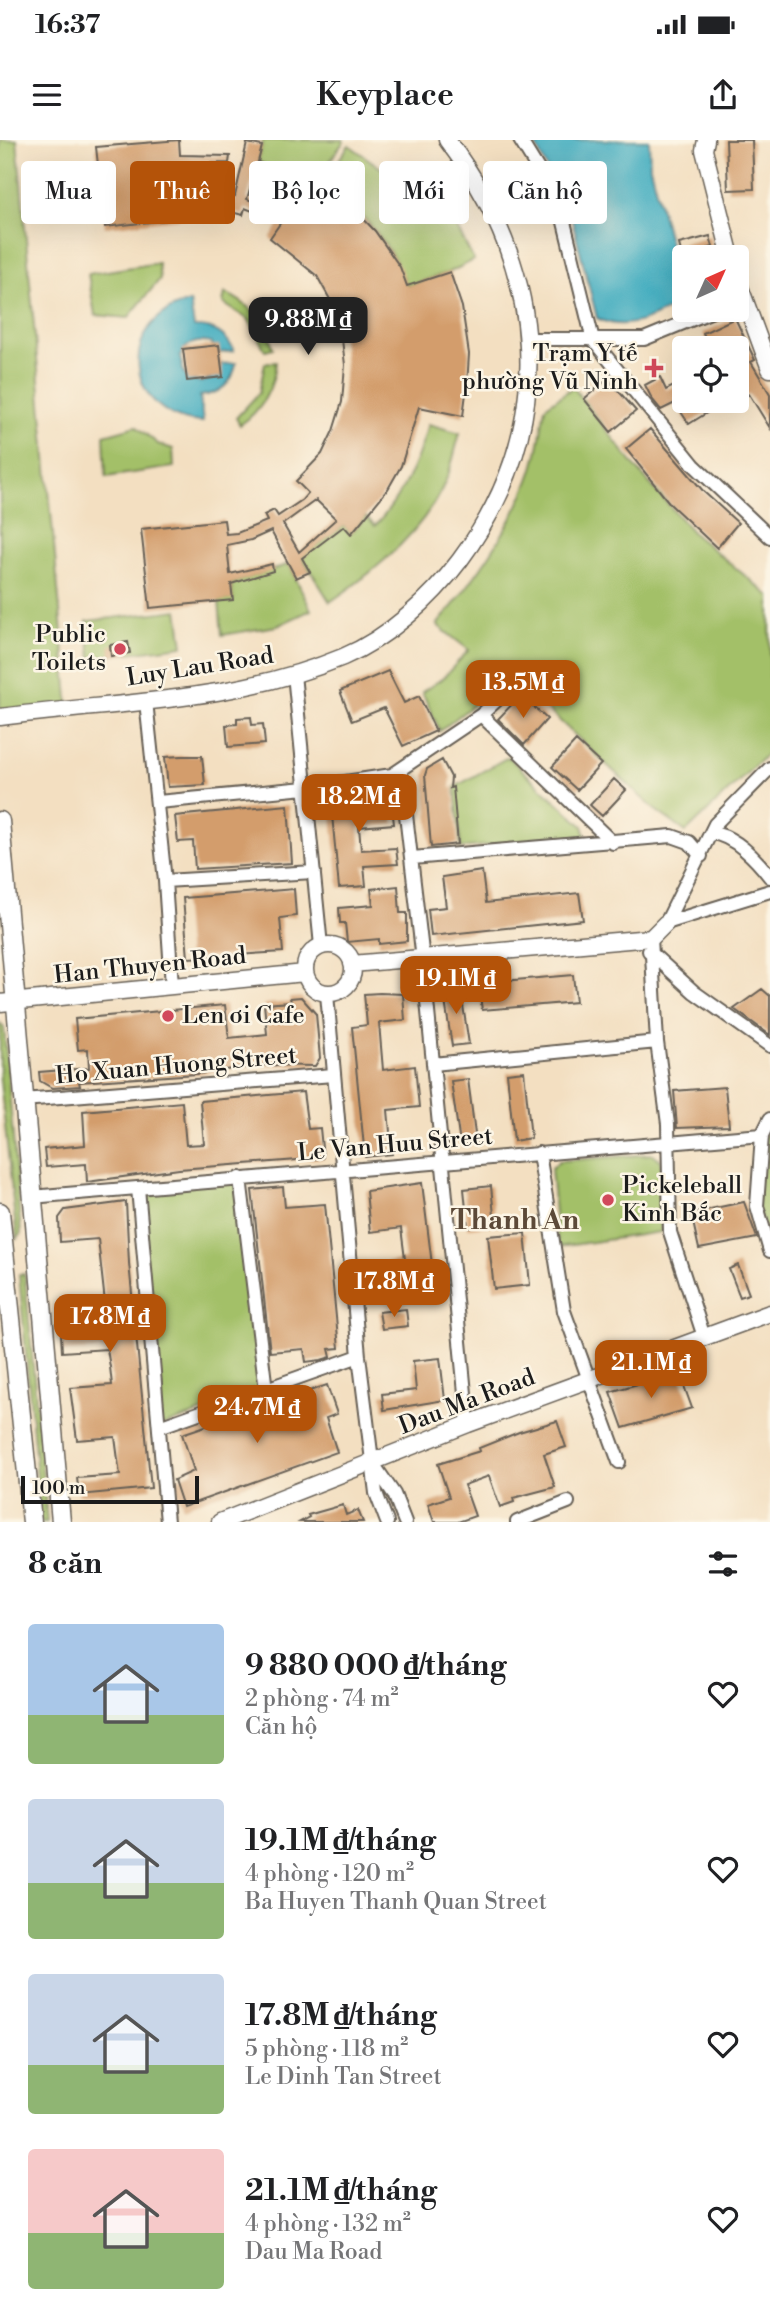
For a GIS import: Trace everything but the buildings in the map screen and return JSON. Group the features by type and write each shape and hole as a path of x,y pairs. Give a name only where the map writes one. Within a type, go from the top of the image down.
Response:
{"main road":[{"path":"0,821 8,1003 23,1100 61,1522"},
{"path":"0,1212 32,1522"},
{"path":"5,1255 37,1251"}],"street":[{"name":"Luy Lau Road","path":"0,717 253,686 345,656 369,643 424,603 471,545 504,489 515,458 526,411 529,339 521,293 501,228 470,171 447,140"},
{"path":"520,140 549,187 566,226 593,340 694,465 770,537"},
{"path":"706,140 704,150 728,245"},
{"path":"529,339 644,339 686,322"},
{"path":"749,322 770,369"},
{"path":"294,674 321,946"},
{"path":"158,802 305,788 401,772 481,715 515,683"},
{"path":"146,701 158,802 172,986"},
{"path":"481,715 613,843"},
{"path":"704,1337 671,1240 668,1143 650,944 666,923 723,814 770,768"},
{"path":"401,772 423,960 468,1424"},
{"path":"711,833 721,834 743,850 770,877"},
{"path":"412,858 673,836 689,842 701,856"},
{"path":"165,881 314,872"},
{"path":"666,923 770,891"},
{"path":"352,964 650,944"},
{"path":"650,944 694,992 770,1046"},
{"path":"321,946 339,948 352,964 352,976 346,986 327,994 312,986 305,973 309,955 321,946"},
{"name":"Han Thuyen Road","path":"8,1003 305,973"},
{"path":"327,994 359,1356 376,1493 387,1522"},
{"path":"433,1064 657,1042"},
{"name":"Ho Xuan Huong Street","path":"23,1100 333,1074"},
{"path":"770,1119 762,1135 757,1206 770,1251"},
{"name":"Le Van Huu Street","path":"31,1197 762,1135"},
{"path":"539,1153 564,1311 619,1462"},
{"path":"240,1178 266,1390"},
{"path":"138,1188 167,1522"},
{"name":"Dau Ma Road","path":"220,1522 468,1424 770,1313"},
{"path":"159,1427 359,1356"},
{"path":"372,1462 394,1494 405,1522"},
{"path":"517,1522 568,1502"}],"green space":[{"path":"0,140 17,140 21,224 25,224 69,709 0,717"},
{"path":"263,140 344,141 330,161 258,161"},
{"path":"349,145 379,167 379,224 455,224 474,260 450,272 407,286 392,256 365,219 365,161 338,161"},
{"path":"158,263 160,279 128,318 95,315 88,274"},
{"path":"225,293 242,302 256,315 262,322 273,348 265,350 249,320 223,303"},
{"path":"276,362 265,398 254,413 240,425 236,418 259,393 265,363"},
{"path":"573,387 637,469 694,534 770,596 770,751 686,832 654,809 511,675 440,731 422,692 443,678 469,650 437,625 477,574 501,538 521,500 539,444 545,407"},
{"path":"428,424 460,433 448,475 439,494 428,513 399,547 365,577 330,602 302,557 344,526 351,533 366,517 375,526 408,478"},
{"path":"136,426 158,444 173,449 174,467 106,477 104,435"},
{"path":"289,564 311,610 277,626 222,635 219,601 233,599 231,584"},
{"path":"178,610 183,646 91,658 87,621"},
{"path":"508,757 583,826 586,836 461,848 455,787"},
{"path":"0,1023 4,1028 21,1234 17,1239 0,1079"},
{"path":"762,1135 770,1136 770,1243 757,1206"},
{"name":"Pickeleball Kinh Bắc","path":"653,1154 661,1160 661,1232 558,1247 551,1169 559,1161"},
{"path":"240,1178 266,1390 159,1427 138,1188"},
{"path":"19,1274 24,1274 25,1278 47,1522 41,1522"}],"water":[{"path":"533,140 649,140 650,167 672,252 672,308 630,324 597,318 573,224 607,224 607,161 543,161"},
{"path":"190,302 194,327 218,332 234,351 219,353 210,343 192,344 180,357 184,374 195,381 205,381 214,375 221,364 236,363 229,382 214,393 200,396 203,422 177,417 157,405 145,387 139,368 140,347 149,328 166,312"}],"place":[{"name":"Trạm Y tế phường Vũ Ninh","path":"654,368"},
{"name":"Public Toilets","path":"120,649"},
{"name":"Len ơi Cafe","path":"168,1016"},
{"name":"Pickeleball Kinh Bắc","path":"608,1200"}],"district":[{"name":"Thanh An","path":"515,1220"}]}
